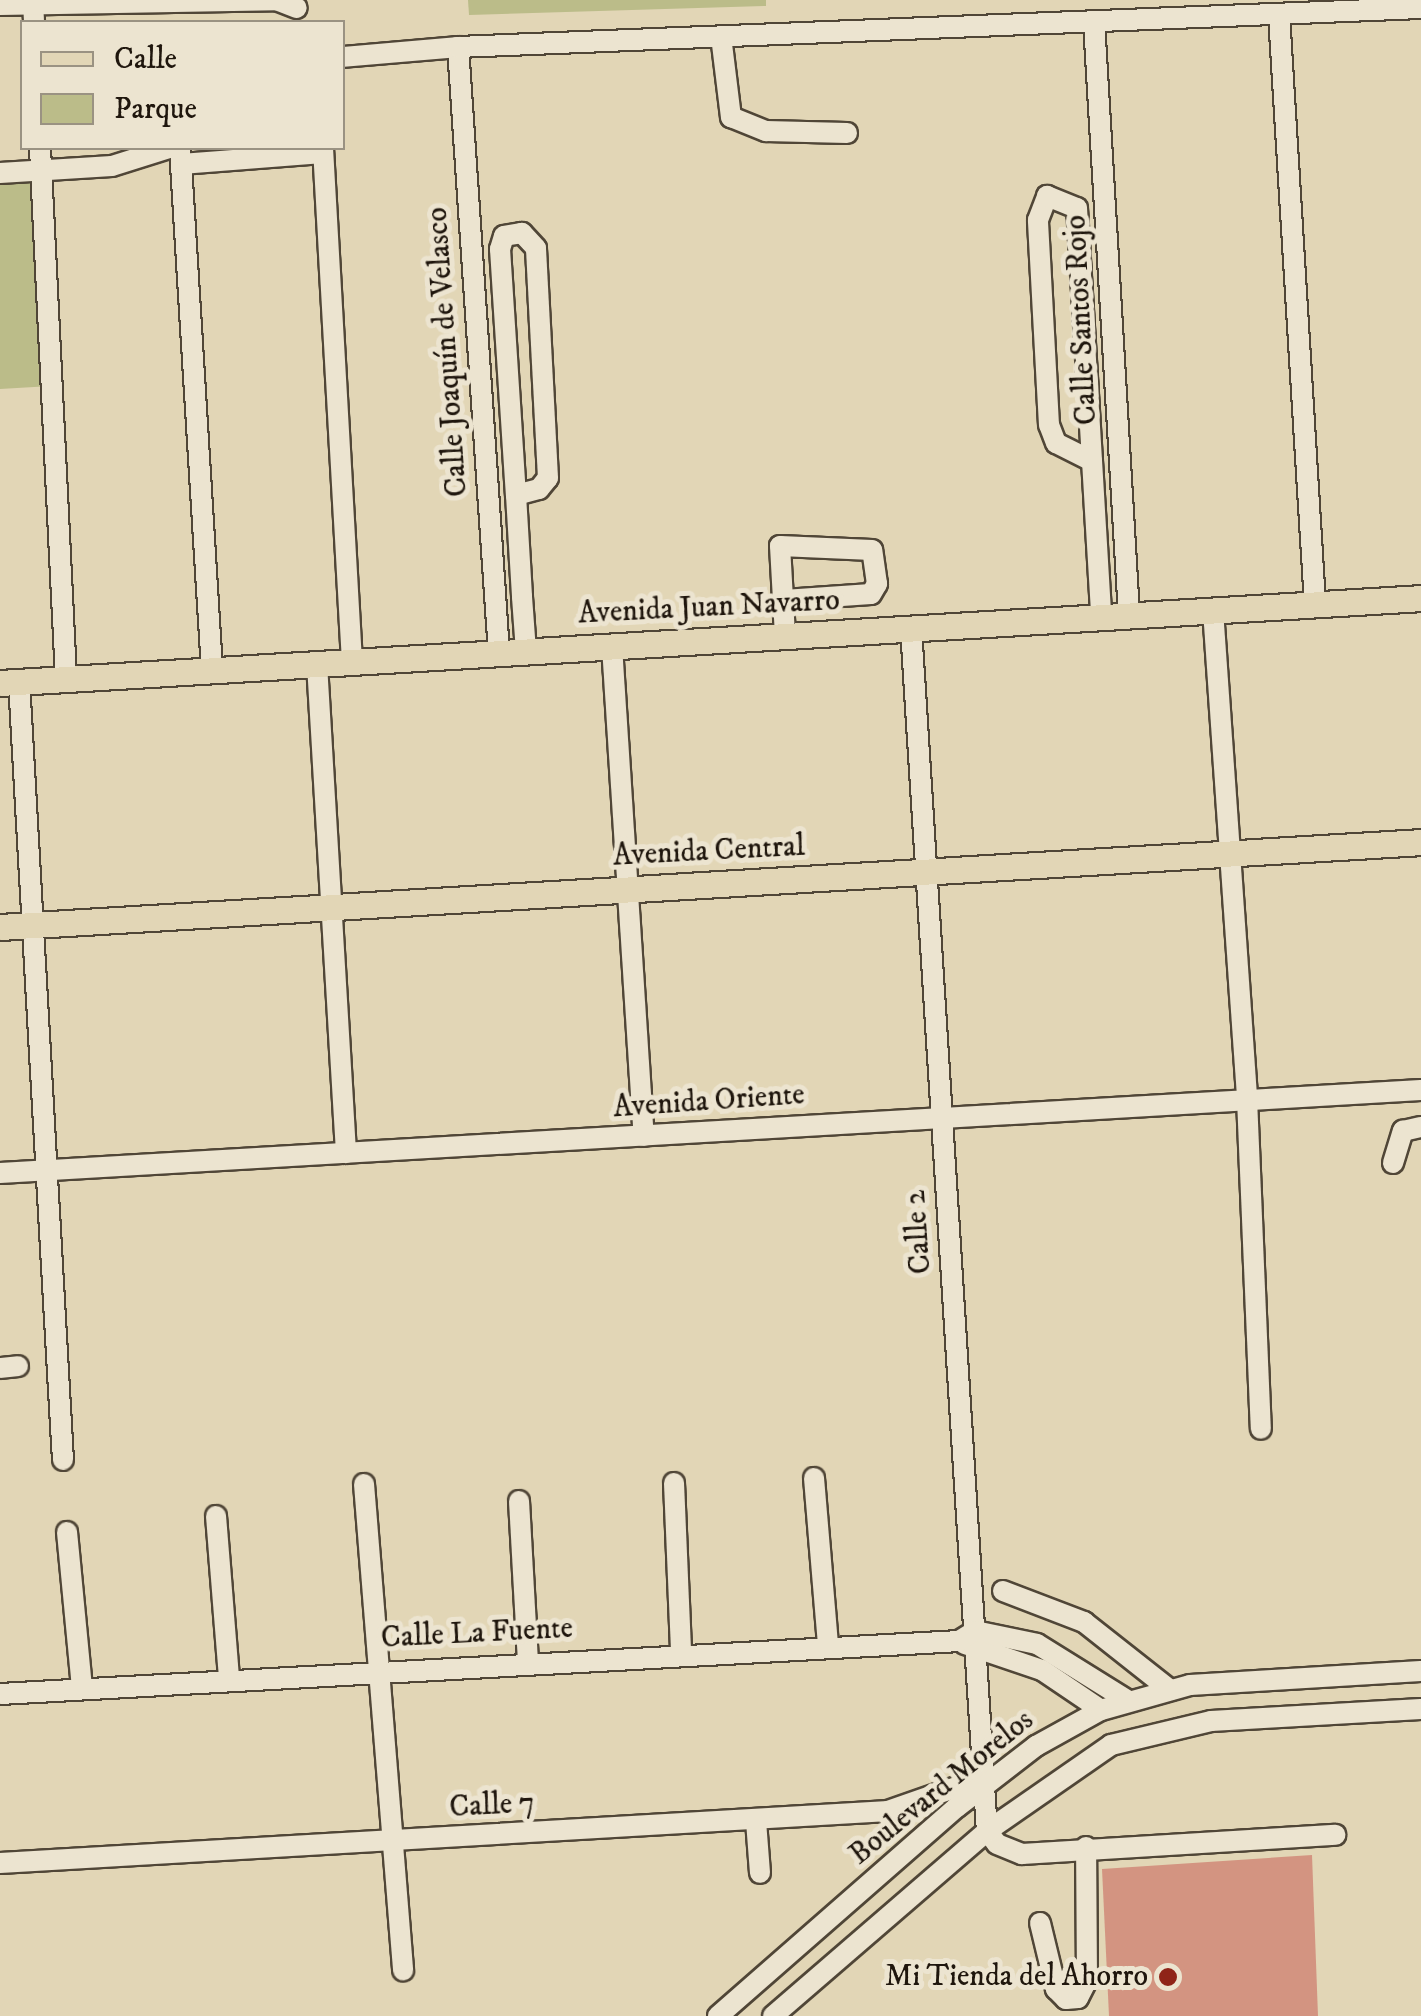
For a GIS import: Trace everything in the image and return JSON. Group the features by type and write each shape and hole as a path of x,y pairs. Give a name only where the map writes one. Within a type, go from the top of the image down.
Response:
{"main road":[{"name":"Avenida Juan Navarro","path":"10,682 1421,598"},
{"name":"Avenida Central","path":"0,927 1421,842"}],"street":[{"path":"0,4 33,12 276,0 299,10"},
{"path":"345,57 458,46 1094,22 1132,9 1279,14 1421,5"},
{"path":"1279,14 1314,604"},
{"name":"Calle Santos Rojo","path":"1094,22 1129,615"},
{"path":"722,36 730,117 766,131 848,133"},
{"name":"Calle Joaquín de Velasco","path":"458,46 499,653"},
{"path":"40,150 66,678"},
{"path":"0,172 112,166 177,153 323,150 352,662"},
{"path":"177,153 212,670"},
{"path":"1092,460 1056,443 1049,425 1038,220 1047,196 1077,208 1092,460 1101,617"},
{"path":"516,495 539,489 548,478 536,248 522,232 504,236 500,249 526,651"},
{"path":"784,600 875,591 872,550 780,546 785,636"},
{"path":"833,597 835,633"},
{"path":"1212,610 1248,1099 1261,1429"},
{"name":"Calle 2","path":"911,628 970,1641 988,1831"},
{"path":"612,646 644,1136"},
{"path":"318,664 346,1153"},
{"path":"10,682 32,925 63,1460"},
{"path":"1393,1163 1403,1131 1421,1124 1419,1090"},
{"name":"Avenida Oriente","path":"0,1174 1419,1090"},
{"path":"814,1478 828,1645"},
{"path":"674,1483 681,1653"},
{"path":"364,1484 403,1970"},
{"path":"519,1501 528,1662"},
{"path":"216,1516 230,1678"},
{"path":"67,1532 82,1688"},
{"path":"1003,1591 1084,1622 1170,1690"},
{"path":"1056,1666 1084,1622"},
{"name":"Calle La Fuente","path":"0,1694 1012,1636 1056,1666 1127,1700"},
{"name":"Calle La Fuente","path":"1056,1666 1101,1710"},
{"name":"Boulevard Morelos","path":"718,2016 982,1783 1036,1746 1101,1710 1170,1690 1421,1670"},
{"name":"Boulevard Morelos","path":"774,2016 988,1831 1072,1766 1160,1730 1421,1709"},
{"name":"Calle 7","path":"0,1864 888,1812 982,1783"},
{"path":"756,1821 760,1873"},
{"path":"988,1831 998,1844 1022,1854 1086,1847 1336,1835"},
{"path":"1040,1923 1056,1989 1066,1999 1078,1998 1087,1980 1086,1847"}],"green space":[{"path":"468,0 766,0 766,6 469,15"},
{"path":"41,181 51,386 0,389 0,182"}],"building":[{"path":"1312,1855 1318,2016 1109,2016 1102,1869"}],"place":[{"name":"Mi Tienda del Ahorro","path":"1168,1977"}]}
